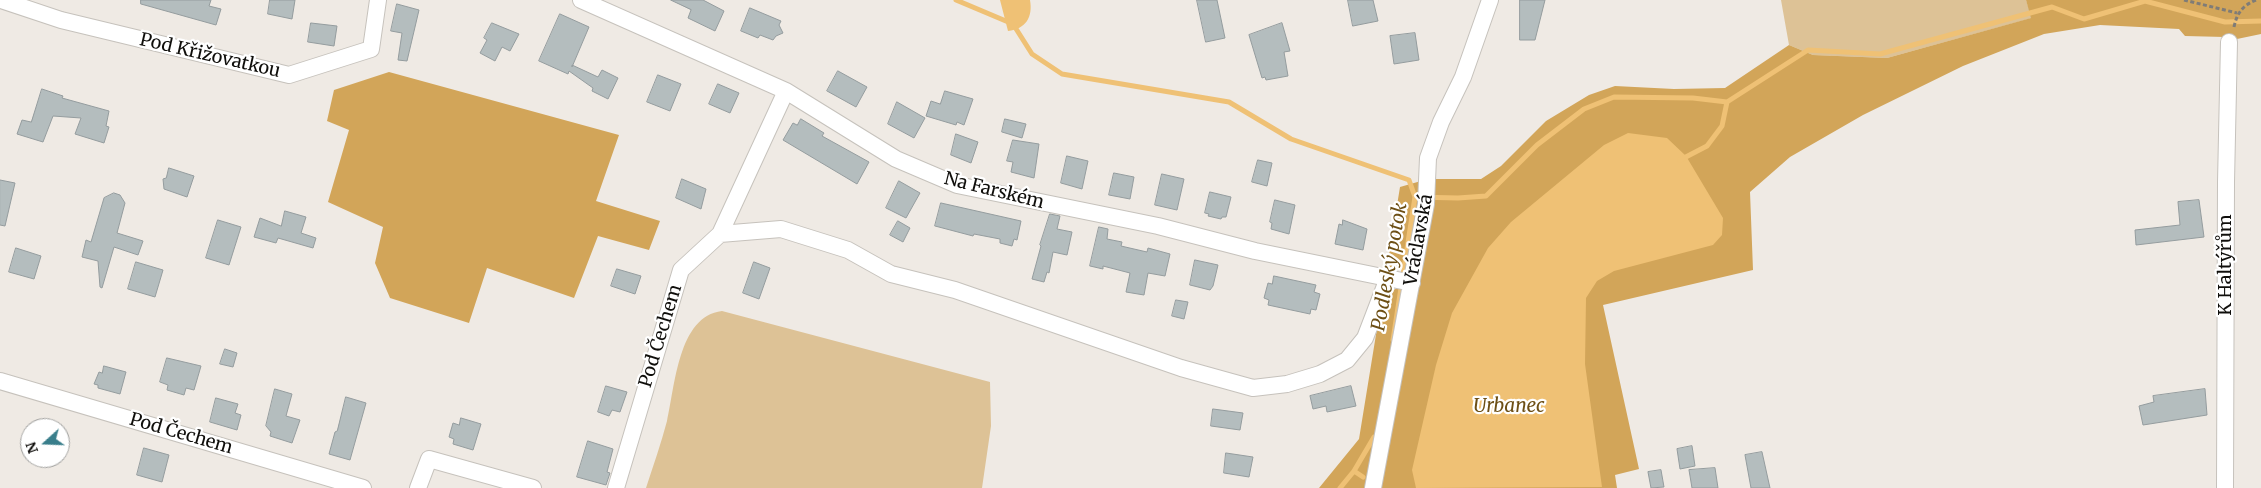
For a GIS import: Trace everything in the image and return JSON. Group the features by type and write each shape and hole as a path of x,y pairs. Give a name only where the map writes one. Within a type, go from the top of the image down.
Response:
{"street":[{"name":"Pod Křižovatkou","path":"1,0 61,20 289,75 371,49 378,0"},
{"name":"Na Farském","path":"581,0 608,6 786,91 896,159 957,186 1158,226 1255,251 1401,281"},
{"name":"Vráclavská","path":"1373,488 1401,281 1427,198 1428,158 1441,122 1463,77 1490,0"},
{"name":"K Haltýřům","path":"2225,488 2226,182 2231,35"},
{"name":"Pod Čechem","path":"616,488 681,270 720,234 786,91"},
{"path":"720,234 781,229 848,250 891,274 955,290 1181,368 1253,388 1287,384 1320,374 1347,360 1366,338 1401,281"},
{"name":"Pod Čechem","path":"0,381 363,488"},
{"path":"418,488 429,459 533,488"}],"path":[{"path":"2184,0 2237,13"},
{"path":"2231,35 2237,13 2248,3 2256,0"}],"shaded area":[{"path":"1781,0 2026,0 2032,18 1887,58 1813,55 1789,45"},
{"path":"2026,0 2261,0 2261,34 2237,39 2185,36 2179,29 2100,25 2044,34 1963,66 1863,115 1790,157 1750,192 1753,270 1603,305 1639,469 1615,475 1617,488 1373,488 1413,271 1387,267 1400,187 1428,179 1481,179 1501,166 1546,121 1589,95 1615,86 1674,89 1725,88 1789,45 1813,55 1887,58 2031,18"},
{"path":"389,72 619,135 596,201 660,221 649,250 598,236 574,298 487,268 469,323 390,298 375,263 383,227 328,202 349,130 327,121 334,90"},
{"path":"1397,288 1408,288 1370,488 1319,488 1359,439 1380,310 1387,294"},
{"path":"722,311 990,382 991,426 982,488 646,488 665,430 676,373 687,339 696,326 707,316"}],"water":[{"path":"1000,0 1030,0 1029,17 1024,25 1008,31"},
{"name":"Urbanec","path":"1628,133 1667,138 1686,156 1723,218 1722,235 1713,245 1614,271 1597,281 1586,298 1585,364 1602,487 1416,488 1412,470 1436,365 1452,313 1488,248 1511,222 1604,145"}],"building":[{"path":"141,0 211,0 209,6 221,9 216,25 141,4"},
{"path":"270,0 295,0 292,19 268,14"},
{"path":"671,0 703,0 724,11 715,31 688,18 691,10"},
{"path":"1197,0 1217,0 1225,38 1206,42"},
{"path":"1348,0 1373,0 1378,21 1353,26"},
{"path":"1520,0 1545,0 1535,40 1520,40"},
{"path":"397,4 419,10 407,61 398,60 402,33 391,31"},
{"path":"750,8 781,21 779,25 783,33 776,36 773,40 760,35 758,38 741,31"},
{"path":"560,14 589,27 573,65 598,77 602,70 618,78 608,99 592,91 593,88 569,71 568,74 539,61"},
{"path":"311,23 337,26 334,46 308,42"},
{"path":"492,23 519,34 510,51 502,47 495,61 480,53 487,40 484,38"},
{"path":"1282,23 1290,51 1284,52 1288,76 1266,80 1265,77 1262,78 1249,35"},
{"path":"1415,33 1419,60 1394,64 1390,36"},
{"path":"838,71 867,87 856,107 827,91"},
{"path":"658,75 681,84 670,111 647,102"},
{"path":"718,84 739,93 730,113 709,104"},
{"path":"42,89 63,96 62,98 109,111 106,126 109,127 104,143 75,134 81,118 53,116 43,142 17,134 22,120 31,122"},
{"path":"945,91 973,99 964,125 957,122 956,125 926,116 931,101 940,104"},
{"path":"897,102 925,118 914,138 888,124"},
{"path":"801,119 824,133 822,136 869,162 857,184 783,140 793,123 797,125"},
{"path":"1005,119 1026,124 1022,138 1002,132"},
{"path":"956,134 978,142 971,163 951,155"},
{"path":"1013,140 1039,144 1034,178 1011,172 1013,162 1007,161"},
{"path":"1067,156 1088,161 1082,189 1061,183"},
{"path":"1258,160 1272,163 1267,186 1252,182"},
{"path":"169,168 194,176 187,197 164,189 163,179 166,178"},
{"path":"1114,173 1134,177 1130,199 1109,195"},
{"path":"1162,174 1184,179 1177,210 1155,205"},
{"path":"682,179 706,189 701,209 676,198"},
{"path":"0,180 15,183 5,226 0,225"},
{"path":"899,181 920,193 906,218 886,208"},
{"path":"1210,192 1231,197 1226,217 1221,219 1208,216 1209,214 1205,213"},
{"path":"114,193 120,195 125,203 117,233 143,241 138,255 114,247 102,288 100,287 98,261 82,257 86,240 91,242 104,198"},
{"path":"1275,200 1295,205 1289,234 1271,229 1272,223 1270,222"},
{"path":"2199,200 2204,237 2136,245 2135,230 2180,225 2178,202"},
{"path":"941,203 1021,221 1017,240 1014,239 1012,246 1000,243 1000,239 974,234 973,236 935,226"},
{"path":"285,211 306,217 301,233 316,238 313,248 278,238 276,243 254,237 260,218 281,226"},
{"path":"1050,214 1060,216 1057,229 1072,232 1067,255 1053,252 1049,273 1047,272 1044,282 1032,279"},
{"path":"218,220 241,227 229,265 206,258"},
{"path":"1343,220 1367,229 1363,250 1335,244 1339,224 1342,225"},
{"path":"898,221 910,228 903,242 890,235"},
{"path":"1099,227 1108,229 1107,239 1122,242 1121,246 1147,252 1148,248 1170,254 1165,276 1148,273 1144,295 1126,292 1130,273 1103,266 1103,269 1090,266"},
{"path":"16,248 41,256 34,279 9,272"},
{"path":"1195,260 1218,265 1213,286 1210,290 1190,285"},
{"path":"136,262 163,270 155,297 128,289"},
{"path":"754,262 770,268 759,299 743,293"},
{"path":"617,269 641,276 635,294 611,286"},
{"path":"1274,276 1316,285 1314,292 1320,294 1316,310 1311,309 1310,314 1268,305 1269,300 1264,298 1268,283 1272,284"},
{"path":"1176,300 1188,302 1184,319 1172,316"},
{"path":"225,349 237,353 233,367 220,364"},
{"path":"167,358 201,366 194,390 186,388 184,395 167,390 168,385 160,382"},
{"path":"104,366 126,372 120,394 98,388 98,385 94,384 99,372 102,373"},
{"path":"606,386 627,392 620,412 612,410 609,416 598,412"},
{"path":"1351,386 1356,406 1327,412 1326,406 1313,409 1310,396"},
{"path":"275,389 292,394 286,416 300,420 292,443 270,436 271,432 266,426"},
{"path":"2205,389 2207,415 2143,425 2139,406 2154,402 2153,396"},
{"path":"346,397 366,403 350,460 329,454"},
{"path":"216,398 238,404 235,413 241,415 237,430 210,422"},
{"path":"1213,409 1243,413 1240,430 1211,426"},
{"path":"461,418 481,424 473,450 453,444 454,439 449,437 453,423 459,425"},
{"path":"588,441 613,449 607,472 610,473 606,485 577,477"},
{"path":"1692,446 1695,466 1680,469 1677,449"},
{"path":"144,448 169,455 162,482 137,475"},
{"path":"1762,452 1770,488 1751,488 1745,455"},
{"path":"1226,453 1253,457 1249,477 1224,473"},
{"path":"1715,468 1718,488 1692,488 1689,470"},
{"path":"1661,470 1664,487 1651,488 1648,472"}],"waterway":[{"path":"956,0 1013,24 1032,54 1062,74 1229,102 1291,139 1409,180 1415,197"},
{"name":"Podleský potok","path":"1393,340 1415,197 1458,198 1486,196 1537,145 1584,109 1614,97 1693,98 1727,102 1808,50 1880,54 2052,7 2084,19 2145,1 2225,22 2261,21"},
{"path":"1680,160 1707,146 1722,126 1727,102"},
{"name":"Podleský potok","path":"1340,488 1354,471 1374,437"},
{"path":"1354,471 1363,477"}]}
